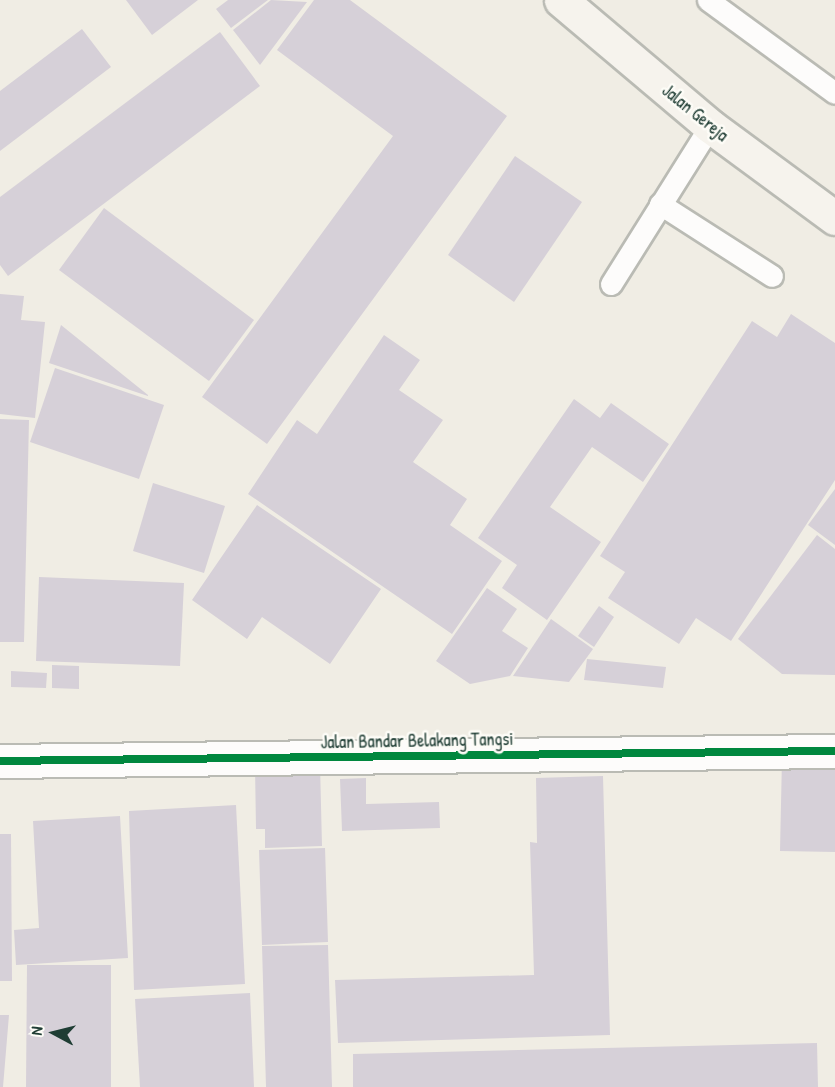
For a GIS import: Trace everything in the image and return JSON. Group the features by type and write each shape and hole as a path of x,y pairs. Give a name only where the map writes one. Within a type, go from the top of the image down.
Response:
{"main road":[{"name":"Jalan Gereja","path":"561,0 710,126 835,217"}],"street":[{"name":"Jalan Bandar Belakang Tangsi","path":"0,761 835,751"}],"lane":[{"path":"708,0 835,93"},
{"path":"610,284 710,126"},
{"path":"660,204 772,276"}],"building":[{"path":"126,0 198,0 152,35"},
{"path":"228,0 268,0 231,28 216,9"},
{"path":"271,0 307,2 260,65 233,30"},
{"path":"314,0 350,0 507,116 267,444 202,397 393,136 277,50"},
{"path":"82,29 111,67 0,151 0,91"},
{"path":"220,32 260,86 8,276 0,265 0,197"},
{"path":"515,156 582,202 514,302 448,255"},
{"path":"104,208 254,320 209,381 59,270"},
{"path":"0,294 24,296 21,320 45,322 35,418 0,414"},
{"path":"791,314 835,343 835,480 731,641 696,618 679,644 608,598 625,572 600,556 752,321 777,337"},
{"path":"61,325 148,395 148,396 49,363"},
{"path":"384,335 420,360 399,390 443,420 413,462 467,499 450,525 502,561 452,634 248,494 297,420 317,434"},
{"path":"55,368 164,405 139,479 30,442"},
{"path":"574,399 600,418 611,403 669,444 643,482 592,447 550,507 601,542 547,620 502,588 517,565 478,538"},
{"path":"0,419 29,420 24,642 0,642"},
{"path":"153,483 225,506 204,573 133,551"},
{"path":"835,489 835,545 808,525"},
{"path":"257,505 381,589 330,664 262,617 247,639 192,600"},
{"path":"817,535 835,549 835,675 782,674 738,639"},
{"path":"39,577 184,583 180,666 36,661"},
{"path":"487,588 517,609 502,631 528,648 510,676 470,684 436,661"},
{"path":"599,606 614,617 594,647 578,636"},
{"path":"551,619 593,649 569,682 513,676"},
{"path":"587,659 666,667 663,688 584,680"},
{"path":"52,665 79,666 79,689 52,688"},
{"path":"11,671 47,673 46,688 11,687"},
{"path":"782,758 835,759 835,852 780,851"},
{"path":"320,764 322,846 265,848 265,829 256,829 255,767"},
{"path":"603,776 610,1035 338,1043 335,980 534,975 530,842 537,843 536,778"},
{"path":"366,778 366,804 439,802 440,828 342,831 340,779"},
{"path":"236,805 245,984 134,990 129,811"},
{"path":"120,816 128,958 16,965 14,930 39,928 33,821"},
{"path":"0,834 11,834 12,981 0,981"},
{"path":"325,848 328,942 262,945 259,850"},
{"path":"328,945 332,1087 266,1087 262,946"},
{"path":"27,965 111,965 111,1087 26,1087"},
{"path":"250,993 254,1087 140,1087 135,999"},
{"path":"0,1015 9,1015 3,1087 0,1087"},
{"path":"817,1043 818,1087 353,1087 353,1054"}],"cycle path":[{"path":"0,761 835,751"}]}
